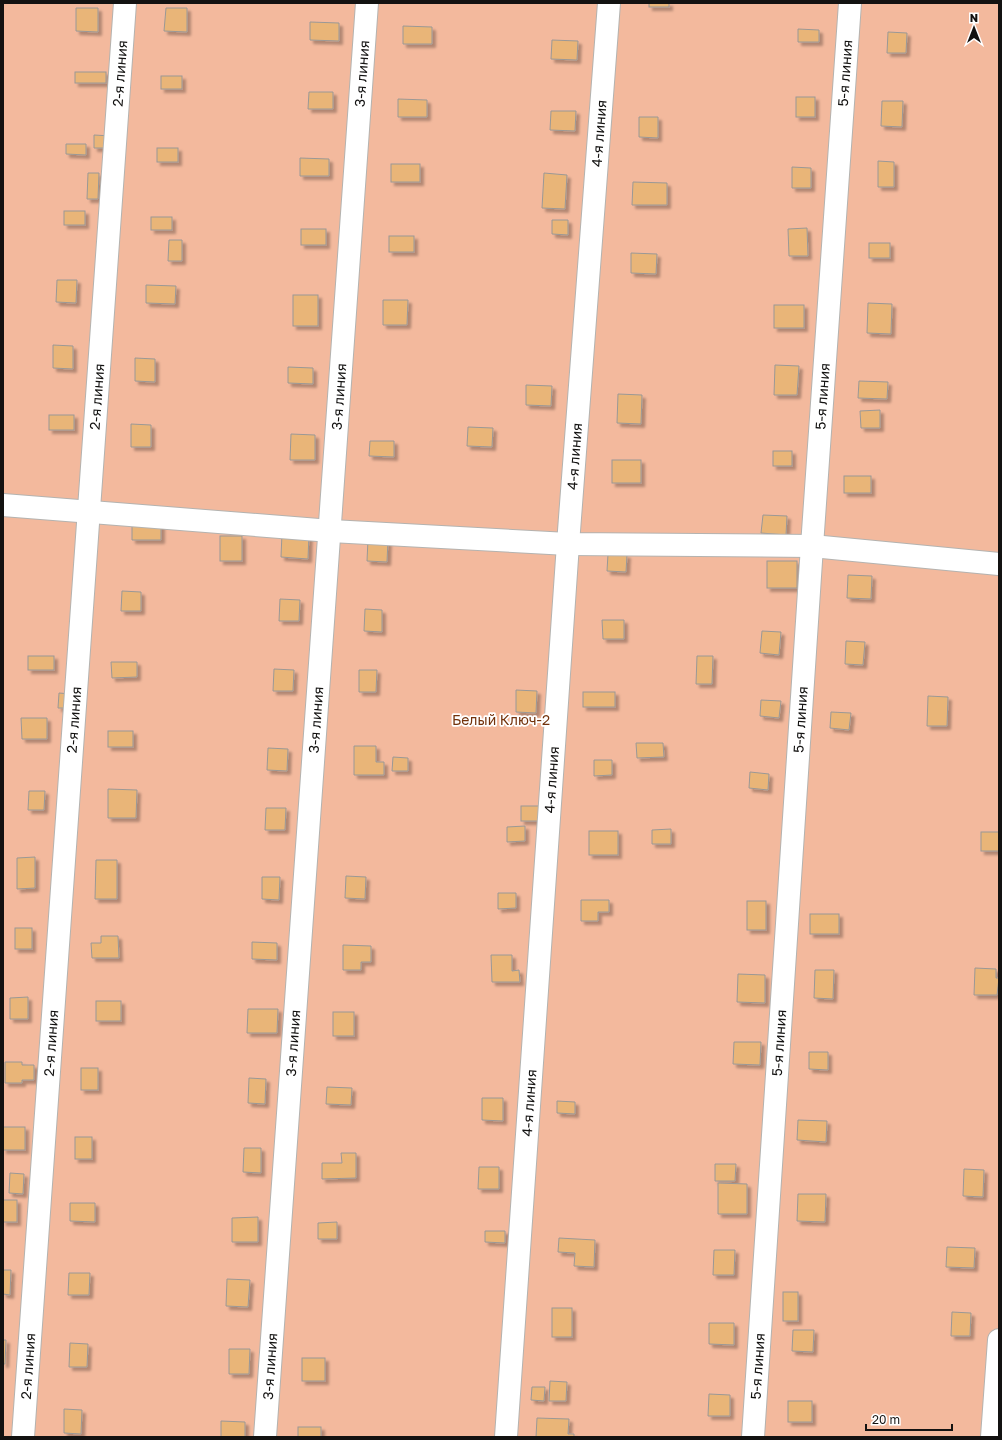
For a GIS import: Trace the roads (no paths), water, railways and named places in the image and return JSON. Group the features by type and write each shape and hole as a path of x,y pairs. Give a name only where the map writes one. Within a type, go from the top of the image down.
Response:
{"street":[{"name":"2-я линия","path":"23,1437 125,3"},
{"name":"3-я линия","path":"265,1437 331,531 367,3"},
{"name":"4-я линия","path":"506,1437 568,544 609,3"},
{"name":"5-я линия","path":"753,1437 812,546 850,3"},
{"path":"3,505 331,531 568,544 812,546 999,564"},
{"path":"992,1437 999,1340"}],"park label":[{"name":"Белый Ключ-2","path":"501,720"}]}
